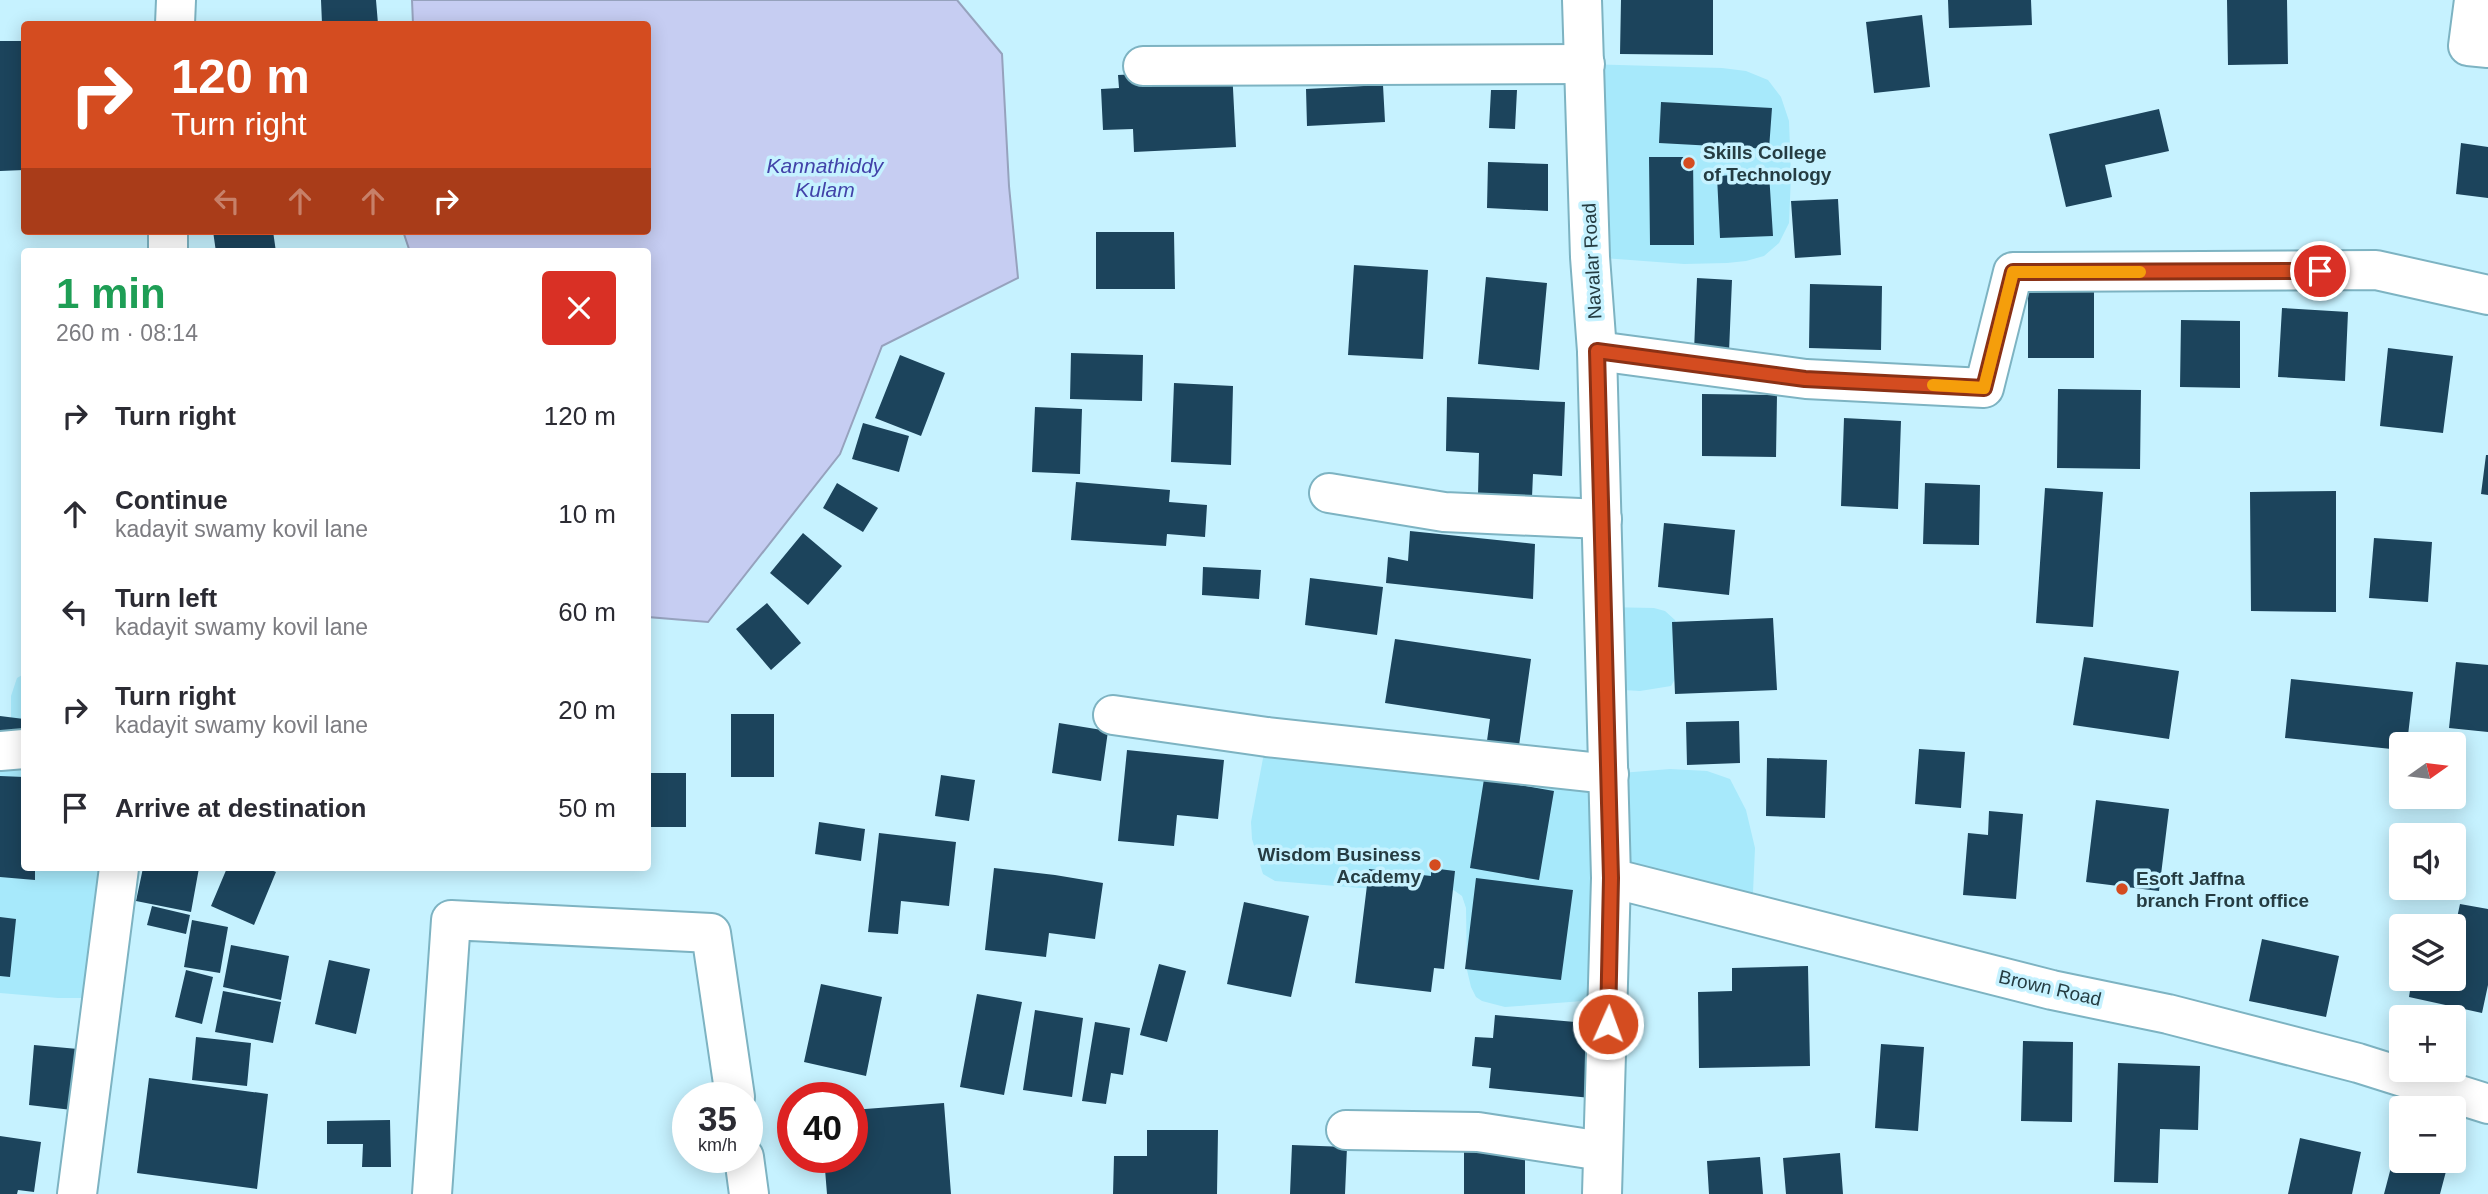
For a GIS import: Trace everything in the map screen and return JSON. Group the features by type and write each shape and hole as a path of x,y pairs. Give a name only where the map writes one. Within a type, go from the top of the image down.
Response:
{"street":[{"path":"175,21 176,0"},
{"name":"Navalar Road","path":"1582,0 1590,257 1597,351 1611,878 1602,1194"},
{"path":"2474,0 2468,46 2488,48"},
{"path":"1143,65 1585,64"},
{"path":"1597,351 1636,354 1805,379 1984,388 2013,272 2376,270 2488,295"},
{"path":"1329,493 1444,512 1602,519"},
{"path":"1113,715 1267,737 1609,774"},
{"path":"0,751 21,749"},
{"path":"76,1194 120,871"},
{"name":"Brown Road","path":"1611,878 2039,986 2168,1014 2345,1059 2488,1104"},
{"path":"432,1194 451,920 711,933 733,1082"},
{"path":"1346,1130 1478,1132 1602,1150"},
{"path":"746,1173 749,1194"}],"shaded area":[{"name":"Skills College of Technology","path":"1585,64 1722,68 1746,71 1768,80 1781,97 1789,121 1789,223 1779,243 1764,256 1727,263 1684,264 1590,257"},
{"path":"1604,607 1654,608 1665,611 1675,620 1680,634 1679,672 1671,686 1640,691 1606,689"},
{"path":"21,676 21,871 119,871 101,998 58,998 0,993 0,751 11,749 11,696 17,678"},
{"name":"Wisdom Business Academy","path":"1267,737 1609,774 1670,769 1707,771 1730,779 1746,810 1755,848 1752,915 1611,878 1609,999 1505,1007 1482,1001 1476,997 1471,987 1467,970 1466,908 1462,896 1452,889 1360,888 1275,881 1263,874 1252,839 1251,822"}],"water":[{"name":"Kannathiddy Kulam","path":"412,0 957,0 1002,54 1009,186 1018,278 882,346 840,454 708,622 651,617 651,248 409,248 404,235 651,235 651,21 413,21"}],"building":[{"path":"321,0 376,0 378,21 322,21"},
{"path":"1621,0 1713,0 1713,55 1620,54"},
{"path":"1948,0 2031,0 2032,25 1949,28"},
{"path":"2227,0 2287,0 2288,64 2228,65"},
{"path":"1922,15 1930,87 1874,93 1866,22"},
{"path":"0,41 21,41 21,170 0,171"},
{"path":"1232,69 1236,147 1134,152 1133,129 1103,130 1101,89 1119,88 1118,75"},
{"path":"1383,85 1385,122 1307,126 1306,89"},
{"path":"1491,90 1517,90 1515,129 1489,128"},
{"path":"1661,102 1772,108 1769,149 1659,143"},
{"path":"2159,109 2169,151 2105,165 2112,197 2066,207 2049,134"},
{"path":"2461,143 2488,147 2488,198 2456,194"},
{"path":"1649,157 1693,157 1694,245 1650,245"},
{"path":"1488,162 1548,164 1548,211 1487,208"},
{"path":"1769,173 1773,236 1720,238 1717,176"},
{"path":"1838,199 1841,255 1795,258 1791,201"},
{"path":"1096,232 1174,232 1175,289 1096,289"},
{"path":"214,235 274,235 275,248 215,248"},
{"path":"1354,265 1428,270 1423,359 1348,355"},
{"path":"1486,277 1547,283 1539,370 1478,364"},
{"path":"1697,278 1732,280 1729,352 1694,351"},
{"path":"1810,284 1882,286 1881,350 1809,348"},
{"path":"2028,291 2094,292 2094,358 2028,358"},
{"path":"2282,308 2348,312 2345,381 2278,377"},
{"path":"2181,320 2240,321 2240,388 2180,387"},
{"path":"2388,348 2453,356 2443,433 2380,426"},
{"path":"1071,353 1143,355 1142,401 1070,399"},
{"path":"900,355 945,373 921,436 875,418"},
{"path":"1174,383 1233,386 1231,465 1171,462"},
{"path":"2058,389 2141,390 2140,469 2057,468"},
{"path":"1702,394 1777,395 1776,457 1702,456"},
{"path":"1447,397 1565,402 1562,476 1533,474 1532,497 1478,495 1479,453 1446,451"},
{"path":"1035,407 1082,409 1080,474 1032,472"},
{"path":"1844,418 1901,421 1898,509 1841,506"},
{"path":"863,423 909,436 899,472 852,459"},
{"path":"2488,455 2488,495 2481,494"},
{"path":"1076,482 1170,490 1169,502 1207,505 1205,537 1167,534 1166,546 1071,540"},
{"path":"837,483 878,508 863,532 823,508"},
{"path":"1925,483 1980,485 1979,545 1923,544"},
{"path":"2045,488 2103,492 2093,627 2036,623"},
{"path":"2336,491 2336,612 2251,611 2250,492"},
{"path":"1664,523 1735,530 1729,595 1658,587"},
{"path":"1410,531 1535,544 1533,599 1386,583 1388,557 1408,561"},
{"path":"803,533 842,566 808,605 770,573"},
{"path":"2374,538 2432,542 2428,602 2369,598"},
{"path":"1203,567 1261,570 1259,599 1202,595"},
{"path":"1310,578 1383,587 1377,635 1305,625"},
{"path":"767,603 801,643 771,670 736,629"},
{"path":"1773,618 1777,690 1675,694 1672,622"},
{"path":"1395,639 1531,659 1518,753 1486,748 1490,719 1385,703"},
{"path":"2084,657 2179,671 2169,739 2073,725"},
{"path":"2456,662 2488,665 2488,732 2449,728"},
{"path":"2291,679 2413,692 2408,732 2389,732 2389,749 2285,738"},
{"path":"731,714 774,714 774,777 731,777"},
{"path":"0,716 21,719 21,744 0,741"},
{"path":"1739,721 1740,763 1687,765 1686,722"},
{"path":"1059,723 1108,731 1101,781 1052,773"},
{"path":"1919,749 1965,752 1961,808 1915,804"},
{"path":"1127,750 1224,760 1218,819 1177,815 1174,846 1118,841"},
{"path":"1767,758 1827,760 1825,818 1766,816"},
{"path":"651,773 686,773 686,827 651,827"},
{"path":"941,775 975,780 969,821 935,816"},
{"path":"0,776 21,777 21,871 35,871 35,880 0,877"},
{"path":"1484,779 1554,791 1539,880 1470,868"},
{"path":"2096,800 2169,809 2159,891 2086,882"},
{"path":"1989,811 2023,814 2016,899 1963,895 1968,833 1988,835"},
{"path":"819,822 865,829 861,861 815,854"},
{"path":"879,833 956,842 949,906 901,901 898,934 868,932"},
{"path":"994,868 1103,883 1095,939 1049,933 1046,957 985,950"},
{"path":"1431,868 1455,871 1444,969 1434,968 1431,992 1355,983 1369,869 1431,876"},
{"path":"142,871 198,871 191,912 136,901"},
{"path":"226,871 276,872 254,925 211,906"},
{"path":"1476,878 1573,890 1561,980 1465,969"},
{"path":"1244,902 1309,916 1291,997 1227,984"},
{"path":"2460,904 2488,909 2488,985 2482,1013 2466,1009 2466,1005 2446,1005 2409,997 2410,991 2466,991 2466,914 2458,914"},
{"path":"152,906 190,915 186,934 147,925"},
{"path":"0,917 16,919 10,977 0,976"},
{"path":"192,920 228,927 220,973 184,967"},
{"path":"2262,939 2339,956 2326,1017 2249,1001"},
{"path":"231,945 289,956 281,1000 223,987"},
{"path":"329,960 370,969 356,1034 315,1024"},
{"path":"1159,964 1186,971 1167,1042 1140,1035"},
{"path":"1808,966 1810,1066 1699,1068 1698,992 1732,991 1732,968"},
{"path":"186,970 213,977 202,1024 175,1017"},
{"path":"821,984 882,997 866,1076 804,1062"},
{"path":"223,991 281,1002 273,1043 215,1032"},
{"path":"977,994 1022,1002 1004,1095 960,1087"},
{"path":"1035,1010 1083,1018 1072,1097 1023,1090"},
{"path":"1495,1015 1598,1024 1591,1098 1489,1088 1491,1068 1472,1066 1475,1037 1493,1038"},
{"path":"1095,1022 1130,1028 1123,1075 1111,1073 1106,1104 1082,1101"},
{"path":"196,1037 251,1043 247,1086 192,1080"},
{"path":"2023,1041 2073,1042 2072,1122 2021,1121"},
{"path":"1881,1044 1924,1047 1918,1131 1875,1128"},
{"path":"34,1045 78,1049 72,1110 29,1105"},
{"path":"2118,1063 2200,1066 2198,1130 2160,1129 2158,1183 2114,1182"},
{"path":"149,1078 268,1094 257,1189 137,1173"},
{"path":"944,1103 951,1194 827,1194 825,1173 868,1173 868,1109"},
{"path":"390,1120 391,1167 362,1167 363,1144 327,1144 327,1121"},
{"path":"1147,1130 1218,1130 1217,1194 1113,1194 1114,1156 1147,1156"},
{"path":"0,1136 41,1142 34,1192 18,1190 17,1194 0,1194"},
{"path":"2300,1138 2361,1152 2352,1194 2288,1194"},
{"path":"1292,1145 1347,1147 1345,1194 1290,1194"},
{"path":"1464,1146 1525,1146 1525,1194 1464,1194"},
{"path":"1840,1153 1843,1194 1786,1194 1783,1158"},
{"path":"1760,1157 1763,1194 1709,1194 1707,1161"},
{"path":"2390,1173 2446,1173 2440,1194 2384,1194"}],"slow traffic":[{"path":"1933,385 1984,388 2013,272 2140,272"}],"place":[{"name":"Skills College of Technology","path":"1689,163"},
{"name":"Wisdom Business Academy","path":"1435,865"},
{"name":"Esoft Jaffna branch Front office","path":"2122,889"}],"route":[{"path":"1608,1024 1611,878 1597,351 1636,354 1805,379 1984,388 2013,272 2320,271"}]}
